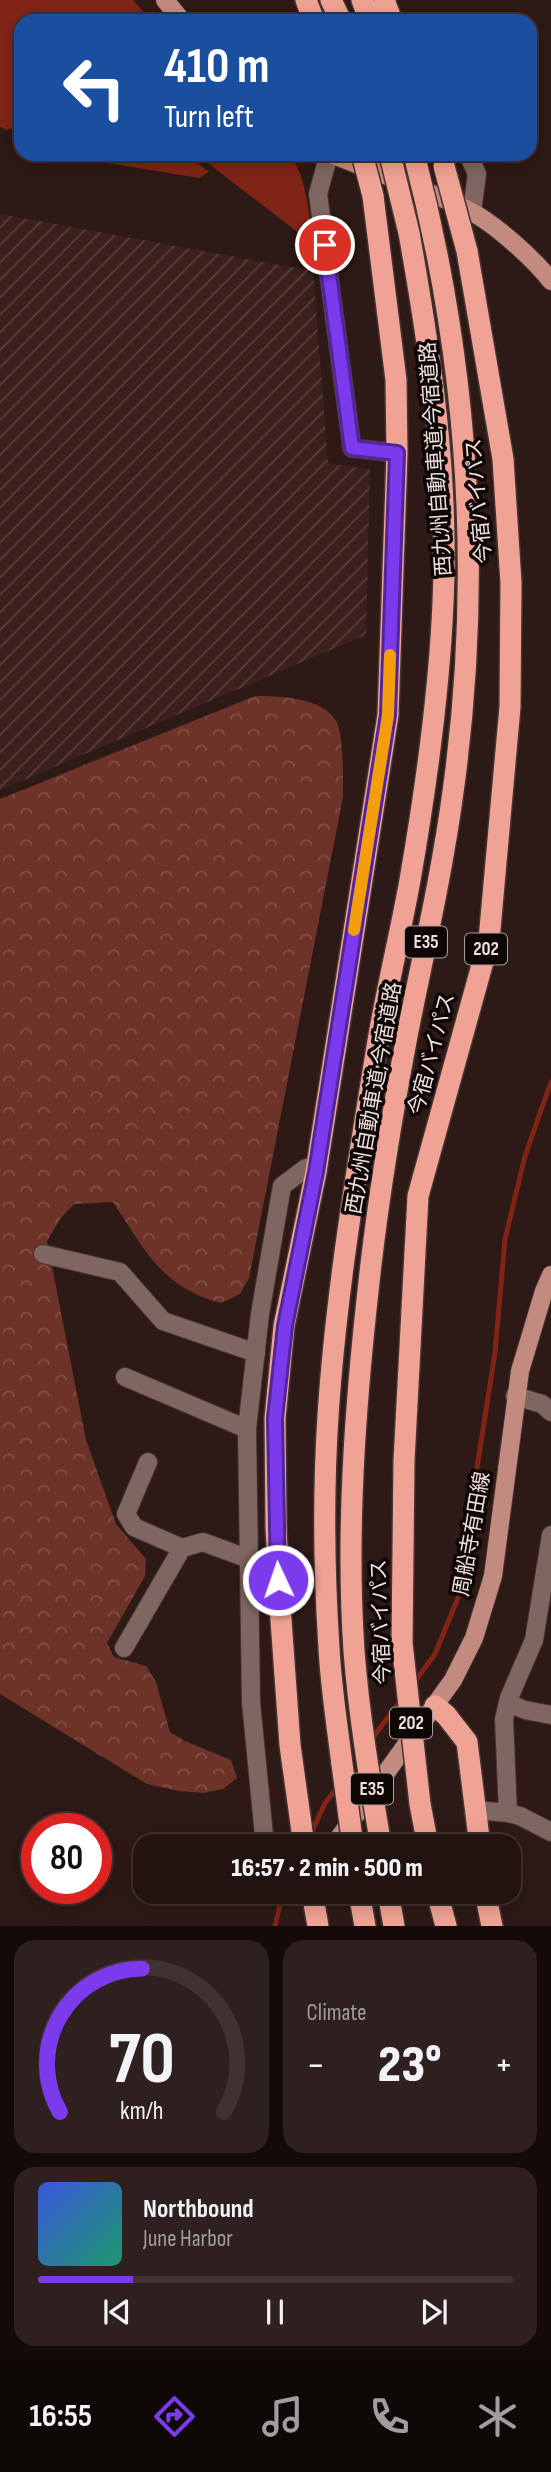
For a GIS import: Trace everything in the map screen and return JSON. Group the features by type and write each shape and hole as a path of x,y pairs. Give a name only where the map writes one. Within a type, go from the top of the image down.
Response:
{"highway":[{"path":"362,0 385,14"},
{"path":"302,1834 280,1606 275,1418 285,1326 316,1172 388,715 397,453 396,380 373,196 364,161"},
{"name":"西九州自動車道;今宿道路","path":"352,1834 329,1652 325,1549 328,1416 341,1287 357,1172 424,791 437,692 444,575 445,521 438,421 427,331 409,233 391,161"},
{"name":"西九州自動車道;今宿道路","path":"379,1834 363,1732 354,1649 351,1549 357,1416 368,1290 384,1175 453,792 470,601 469,519 463,421 437,248 416,161"},
{"name":"今宿バイパス","path":"425,1834 419,1804 402,1643 404,1461 418,1196 489,940 510,707 511,583 503,459 467,251 441,161"},
{"path":"435,1706 446,1715 467,1742 479,1834"},
{"path":"314,1904 317,1926"},
{"path":"361,1904 365,1926"},
{"path":"390,1904 394,1926"},
{"path":"440,1904 446,1926"},
{"path":"487,1904 492,1926"}],"main road":[{"path":"164,0 176,14"},
{"path":"347,161 472,212 512,242 551,281"},
{"name":"周船寺有田線","path":"342,1834 453,1680 474,1638 493,1576 520,1371 551,1276"},
{"path":"304,1926 309,1904"}],"street":[{"path":"328,161 318,194 352,448 397,453"},
{"path":"471,161 477,174 472,212"},
{"path":"264,1834 251,1702 247,1429 274,1223 282,1186 306,1168 316,1172"},
{"path":"43,1254 120,1272 163,1321 256,1353"},
{"path":"125,1377 247,1429"},
{"path":"515,1396 542,1404 551,1412"},
{"path":"148,1462 126,1514 134,1527 183,1548 203,1542 250,1559"},
{"path":"508,1813 504,1719 534,1640 548,1581 551,1535"},
{"path":"124,1648 183,1548"},
{"path":"508,1703 525,1710 551,1714"},
{"path":"476,1810 520,1816 551,1832"}],"shaded area":[{"path":"0,0 133,0 145,14 14,14 14,128 7,130 0,127"},
{"path":"96,161 195,161 209,172 199,178"},
{"path":"205,161 294,161 305,189 317,267 300,234"},
{"path":"0,214 313,271 328,463 370,469 366,635 0,790"}],"green space":[{"path":"255,696 299,700 330,713 339,728 343,797 249,1278 240,1294 221,1303 183,1287 156,1265 113,1202 74,1204 60,1219 47,1241 86,1440 116,1524 146,1559 145,1576 107,1643 114,1657 146,1666 156,1682 170,1732 231,1760 237,1778 223,1789 204,1793 147,1784 0,1694 0,799"}],"waterway":[{"path":"413,1684 435,1654 464,1583 476,1474 495,1353 505,1239 525,1156 551,1082"},
{"path":"371,1740 401,1700"},
{"path":"311,1834 325,1803 339,1785"},
{"path":"275,1926 280,1904"}],"slow traffic":[{"path":"354,930 388,715 390,655"}],"route":[{"path":"278,1580 275,1418 285,1326 316,1172 388,715 397,453 352,448 325,245"}]}
